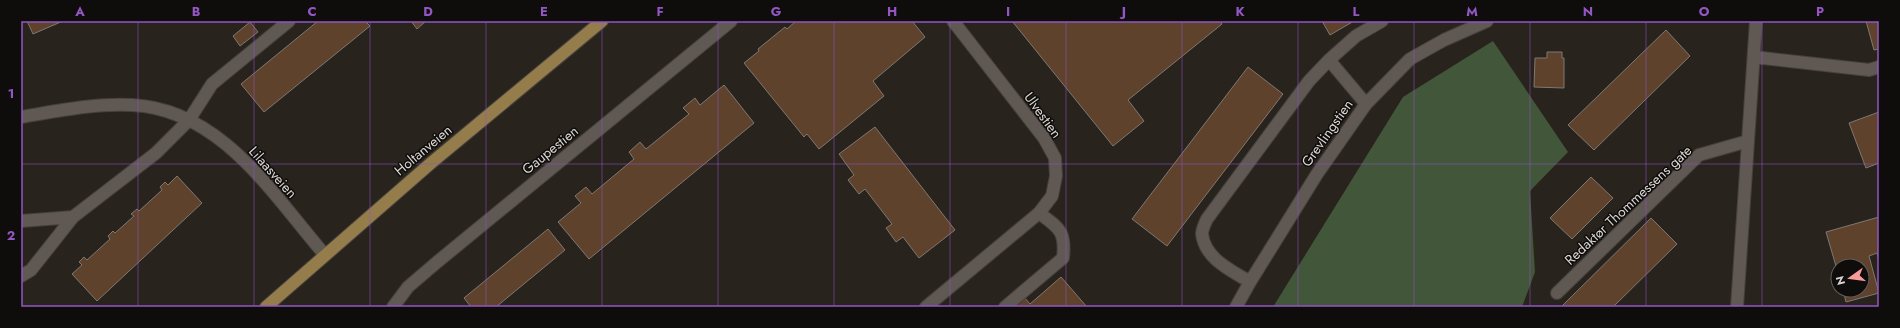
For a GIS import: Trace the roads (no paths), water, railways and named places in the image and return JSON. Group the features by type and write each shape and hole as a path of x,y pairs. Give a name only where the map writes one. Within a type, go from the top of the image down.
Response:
{"main road":[{"name":"Holtanveien","path":"266,307 431,162 602,21"}],"street":[{"path":"21,276 31,270 73,217 156,153 190,120 212,84 290,21"},
{"name":"Gaupestien","path":"393,307 408,286 732,21"},
{"name":"Ulvestien","path":"926,307 1039,213 1052,196 1056,176 1055,158 1044,138 953,21"},
{"path":"1250,282 1214,259 1205,245 1202,233 1207,219 1309,81 1328,60 1356,36 1382,21"},
{"name":"Grevlingstien","path":"1236,307 1316,174 1366,104 1410,59 1444,40 1487,21"},
{"path":"1736,307 1756,21"},
{"path":"1754,56 1869,70 1879,67"},
{"path":"1328,60 1366,104"},
{"name":"Lilaasveien","path":"21,118 100,106 134,105 162,110 190,120 221,139 246,164 325,255"},
{"name":"Redaktør Thommessens gate","path":"1557,293 1699,155 1748,141"},
{"path":"1005,307 1063,258 1064,242 1057,227 1039,213"},
{"path":"21,221 73,217"}]}
